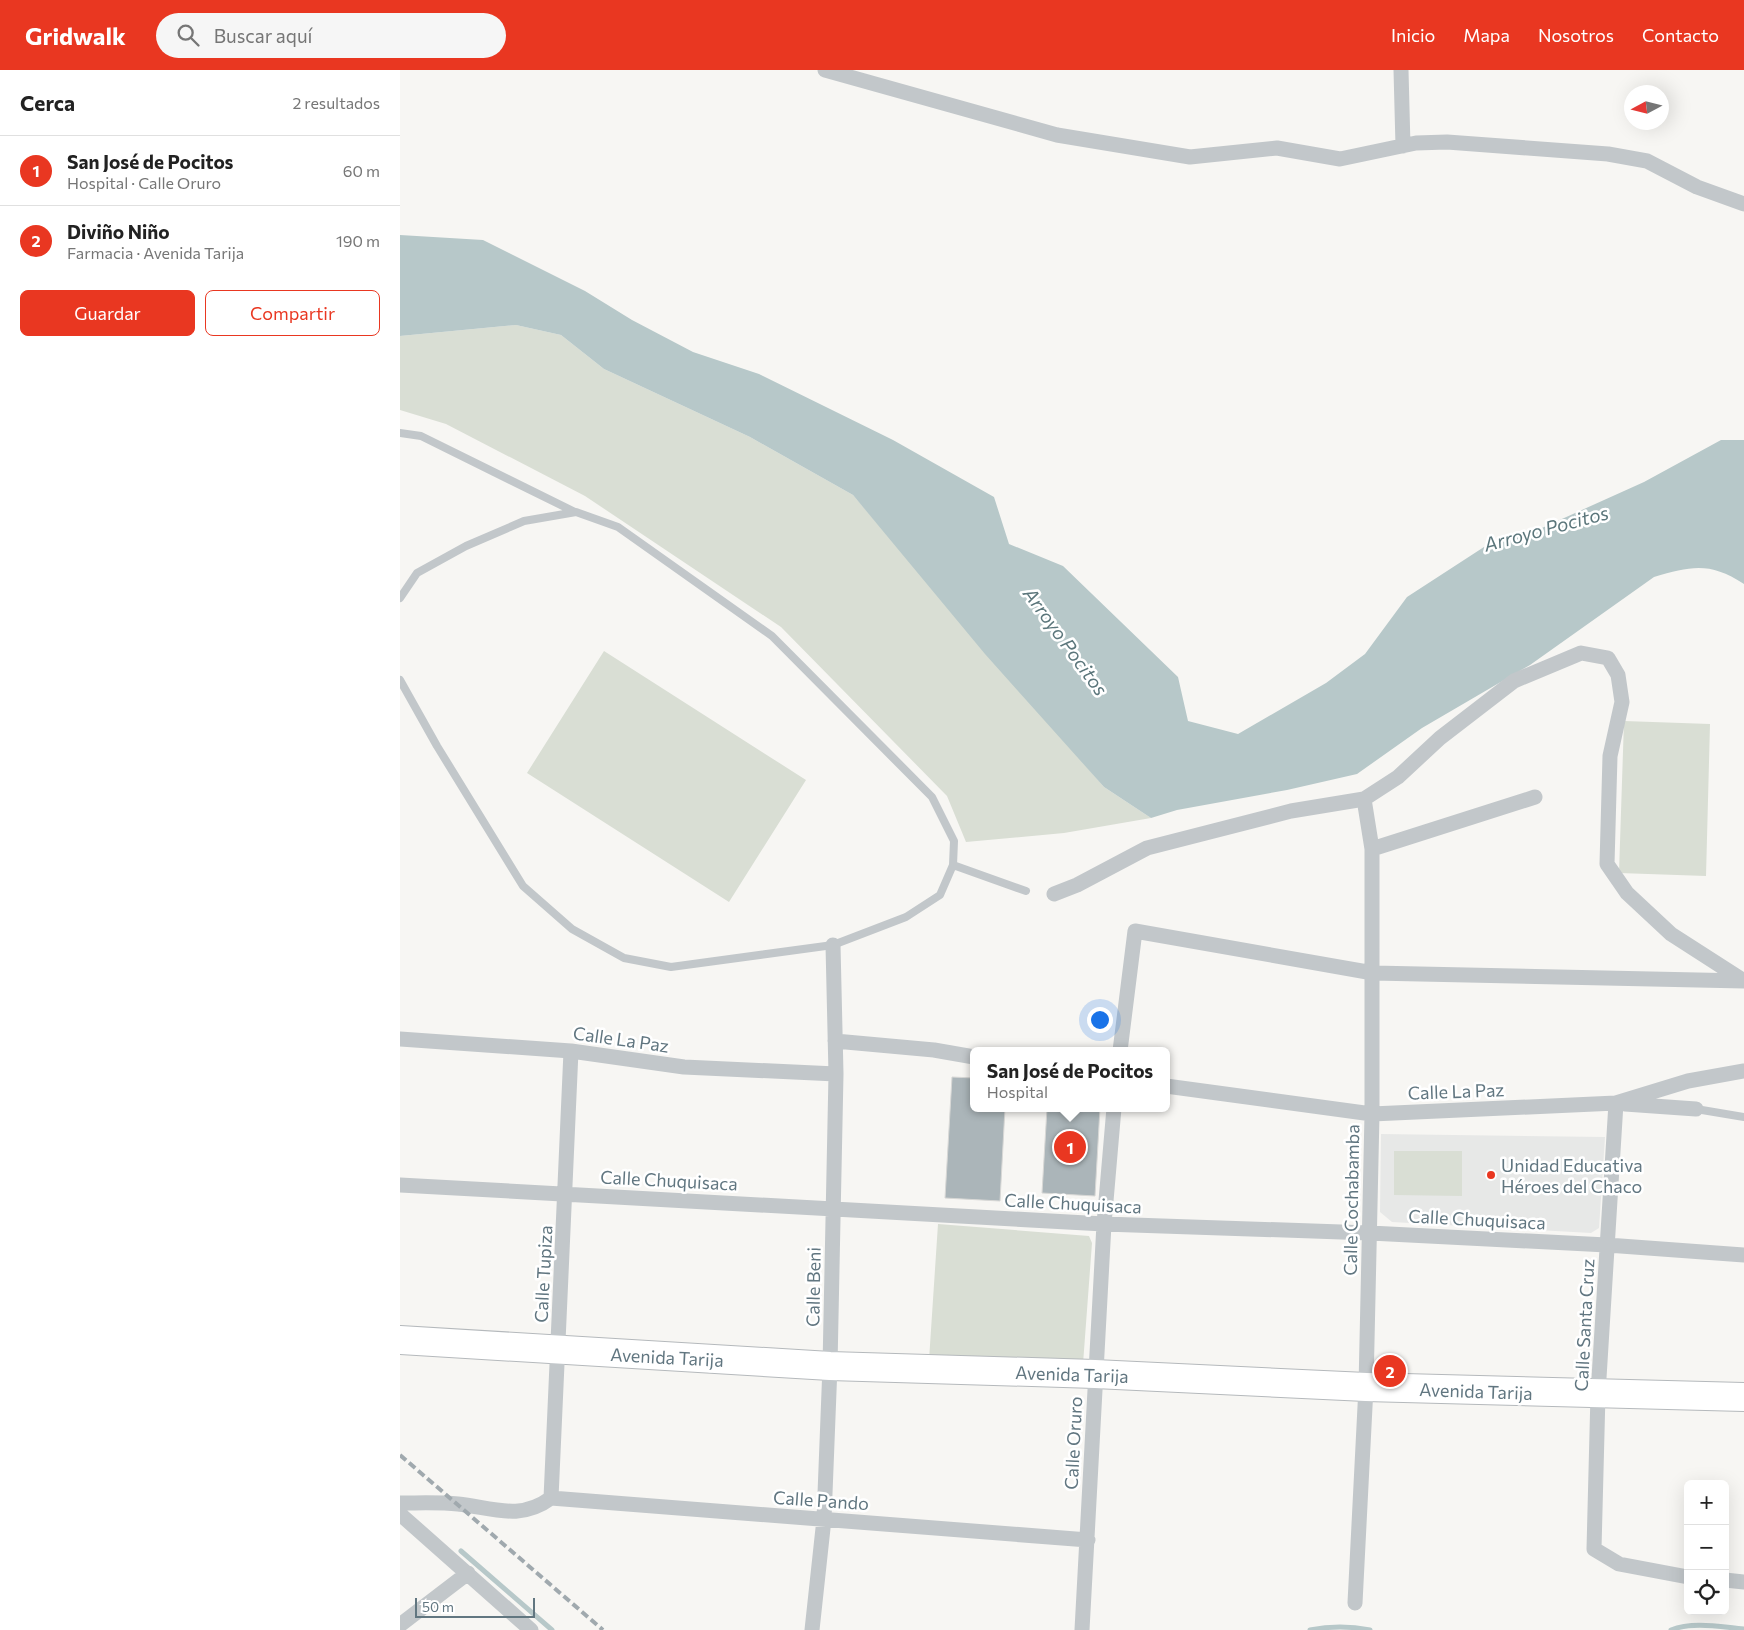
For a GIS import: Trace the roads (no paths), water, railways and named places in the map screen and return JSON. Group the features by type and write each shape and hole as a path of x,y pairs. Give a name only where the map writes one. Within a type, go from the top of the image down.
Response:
{"highway":[{"name":"Avenida Tarija","path":"400,1340 830,1366 1095,1374 1366,1387 1744,1397"}],"street":[{"path":"825,70 1057,135 1190,156 1277,148 1340,159 1403,146 1447,142 1608,154 1648,161 1697,187 1744,204"},
{"path":"1401,70 1403,146"},
{"path":"1054,894 1077,885 1148,848 1291,811 1364,799 1398,777 1440,738 1514,681 1581,653 1608,658 1618,675 1622,702 1610,756 1607,864 1627,893 1671,934 1744,981"},
{"path":"1372,849 1535,797"},
{"name":"Calle Cochabamba","path":"1355,1603 1366,1387 1372,1114 1372,849 1364,799"},
{"path":"1120,1047 1134,931 1373,973 1744,981"},
{"name":"Calle Beni","path":"812,1630 824,1518 830,1366 836,1074 833,945"},
{"name":"Calle La Paz","path":"400,1039 571,1051 684,1067 836,1074"},
{"path":"835,1041 934,1050 970,1056"},
{"name":"Calle Tupiza","path":"551,1498 571,1051"},
{"name":"Calle La Paz","path":"1170,1087 1372,1114 1616,1103 1688,1081 1744,1071"},
{"path":"1616,1103 1696,1109"},
{"name":"Calle Santa Cruz","path":"1616,1103 1598,1394 1594,1550 1619,1564 1684,1576"},
{"name":"Calle Oruro","path":"1082,1630 1104,1224 1114,1112"},
{"name":"Calle Chuquisaca","path":"400,1185 1104,1224 1370,1233 1607,1245 1744,1255"},
{"path":"400,1506 457,1504 500,1511 524,1512 542,1505 551,1498"},
{"name":"Calle Pando","path":"551,1498 1088,1540"},
{"path":"400,1506 468,1573 531,1630"},
{"path":"400,1625 468,1573"},
{"path":"1729,1580 1744,1582"}],"lane":[{"path":"400,433 422,436 576,512 618,527 772,636 932,796 954,841 953,865 940,895 906,917 833,945 671,967 624,958 572,929 523,886 437,746 400,680"},
{"path":"400,598 417,573 466,546 524,521 576,512"},
{"path":"953,865 1026,892"},
{"path":"1696,1109 1744,1117"}],"water":[{"name":"Arroyo Pocitos","path":"400,235 483,240 585,291 632,320 693,352 759,374 893,440 994,497 1009,544 1063,566 1178,677 1188,721 1238,734 1326,683 1365,654 1407,597 1484,547 1533,532 1644,482 1721,440 1744,440 1744,584 1721,572 1700,568 1679,570 1654,577 1530,665 1422,728 1357,774 1287,790 1177,810 1151,818 1104,787 985,654 853,495 750,437 604,369 561,335 516,325 400,336"}],"waterway":[{"path":"461,1551 552,1630"},
{"path":"1671,1630 1698,1625 1744,1629"},
{"path":"1310,1630 1340,1627 1370,1630"}],"railway":[{"path":"400,1455 603,1630"}],"place":[{"name":"San José de Pocitos","path":"1070,1147"},
{"name":"Unidad Educativa Héroes del Chaco","path":"1491,1175"},
{"name":"Diviño Niño","path":"1390,1371"}]}
